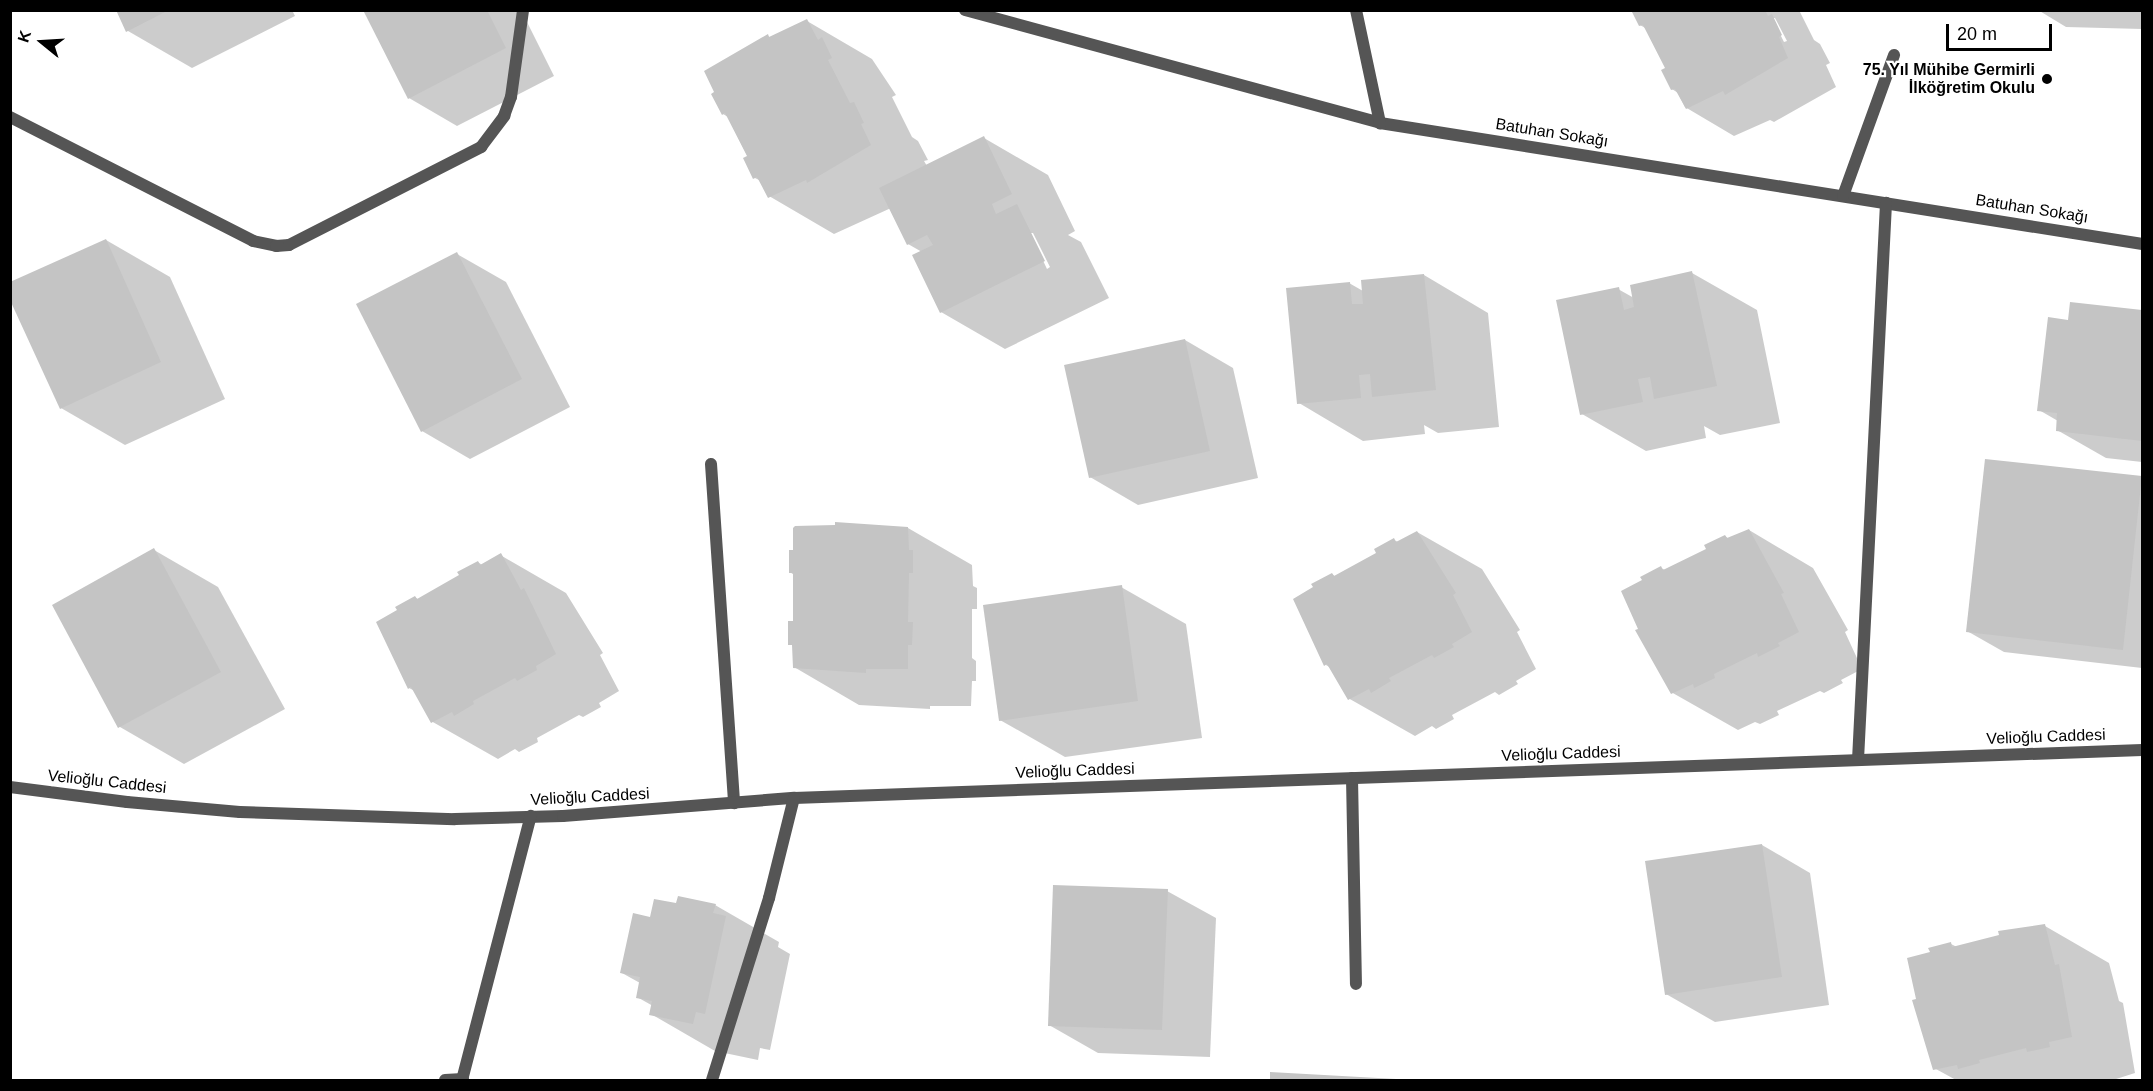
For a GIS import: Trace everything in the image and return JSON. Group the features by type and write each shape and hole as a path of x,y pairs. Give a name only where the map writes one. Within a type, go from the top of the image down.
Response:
{"street":[{"path":"10,117 253,241 276,246 289,245 481,147 504,116 511,96 524,10"},
{"name":"Batuhan Sokağı","path":"965,10 1380,123 2142,244"},
{"path":"1356,10 1380,123"},
{"path":"1843,196 1894,55"},
{"path":"1858,760 1886,203"},
{"path":"711,464 734,803"},
{"name":"Velioğlu Caddesi","path":"10,787 127,802 240,812 347,817 531,816 794,798 2142,750"},
{"path":"1352,778 1356,984"},
{"path":"712,1080 769,898 794,798"},
{"path":"445,1080 463,1080 531,816"}],"building":[{"path":"116,10 169,10 126,32"},
{"path":"363,10 487,10 506,48 408,99"},
{"path":"1631,10 1765,10 1768,16 1772,14 1782,35 1779,37 1788,58 1725,95 1723,91 1686,109 1675,89 1671,90 1661,70 1665,68 1643,25 1639,26"},
{"path":"807,19 818,40 822,37 832,58 828,60 850,103 854,102 871,145 807,183 806,180 768,198 757,177 753,179 743,158 747,156 725,113 722,115 711,94 714,92 704,71 768,34 769,37"},
{"path":"984,136 1012,194 992,204 996,214 1017,204 1045,261 940,313 912,255 933,245 927,235 907,245 879,188"},
{"path":"106,239 161,362 60,409 10,300 10,282"},
{"path":"457,252 522,379 421,432 356,304"},
{"path":"1692,271 1717,386 1654,399 1650,377 1638,379 1643,402 1580,415 1556,300 1619,287 1624,310 1634,307 1630,285"},
{"path":"1424,274 1436,390 1372,397 1370,374 1359,375 1361,398 1297,404 1286,288 1350,282 1352,304 1363,304 1361,280"},
{"path":"2070,302 2142,310 2142,441 2056,431 2057,413 2037,411 2048,317 2068,320"},
{"path":"1185,339 1210,451 1089,478 1064,365"},
{"path":"1985,459 2142,476 2123,650 1966,632"},
{"path":"835,522 908,527 909,550 913,550 913,573 909,573 908,622 913,622 912,645 908,645 908,669 866,669 866,673 793,668 792,645 788,645 788,621 793,621 793,573 789,573 789,550 793,550 793,528 795,526 835,525"},
{"path":"1749,529 1784,593 1781,594 1799,632 1778,643 1780,646 1758,657 1757,653 1714,674 1715,678 1694,688 1693,684 1671,694 1635,630 1638,629 1621,591 1642,580 1640,577 1661,566 1663,570 1706,549 1704,545 1725,535 1727,538"},
{"path":"1417,531 1456,593 1453,595 1472,632 1452,644 1454,647 1434,658 1432,655 1389,678 1391,681 1371,693 1369,689 1348,700 1327,664 1324,666 1293,599 1313,587 1311,584 1332,573 1334,576 1376,553 1374,549 1394,538 1396,542"},
{"path":"154,548 221,672 118,728 52,605"},
{"path":"501,553 521,590 524,588 556,654 536,666 537,670 517,681 515,678 473,701 474,704 454,716 452,712 431,723 411,687 408,689 376,622 397,610 395,607 415,596 417,599 459,575 457,572 478,561 480,565"},
{"path":"1122,585 1138,701 999,721 983,605"},
{"path":"1762,844 1782,977 1665,995 1645,861"},
{"path":"1053,885 1168,889 1162,1030 1048,1026"},
{"path":"678,896 716,904 713,913 726,916 705,1014 696,1012 693,1024 649,1015 652,1001 636,998 640,977 620,973 633,913 650,917 654,899 676,903"},
{"path":"2045,924 2055,965 2059,964 2072,1037 2049,1042 2050,1047 2027,1052 2026,1048 1979,1060 1980,1063 1958,1069 1957,1065 1933,1070 1912,1000 1916,999 1907,958 1930,952 1928,948 1951,942 1952,947 1999,935 1998,931"},
{"path":"1270,1072 1396,1079 1396,1080 1270,1080"}],"place":[{"name":"75. Yıl Mühibe Germirli İlköğretim Okulu","path":"2047,79"}]}
